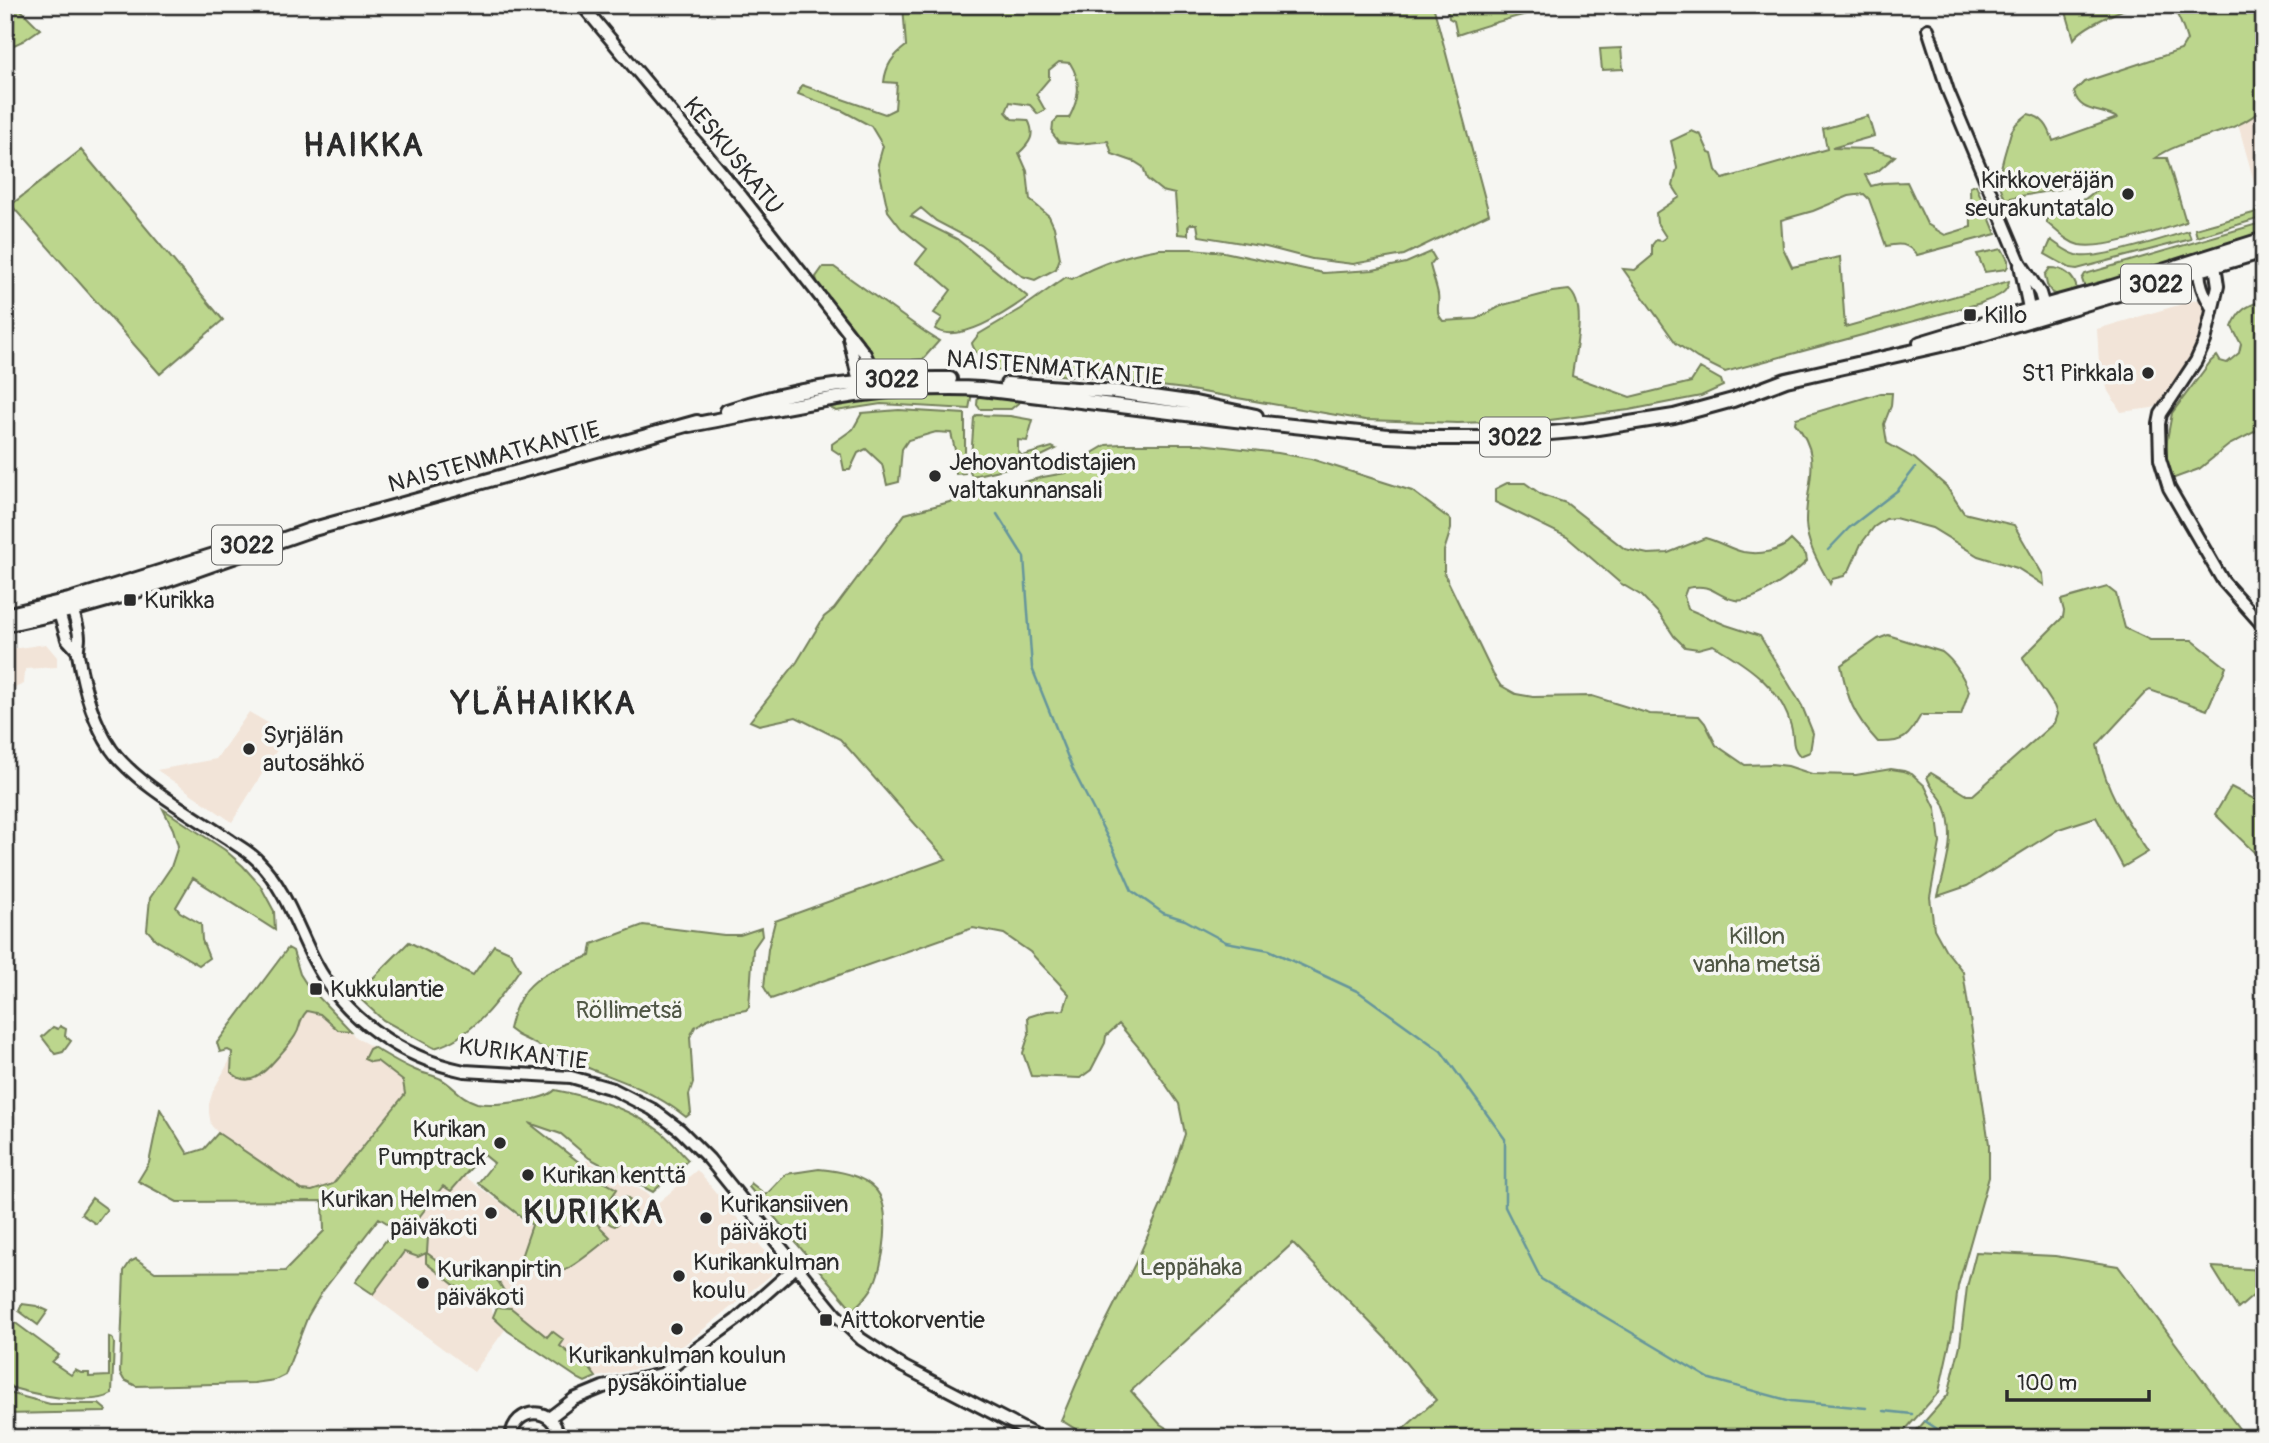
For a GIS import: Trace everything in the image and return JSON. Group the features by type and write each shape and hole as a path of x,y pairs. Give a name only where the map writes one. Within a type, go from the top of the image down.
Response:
{"main road":[{"name":"NAISTENMATKANTIE","path":"2206,263 2264,239"},
{"name":"NAISTENMATKANTIE","path":"5,615 128,594 310,530 690,425 789,393 877,385 981,388 1235,420 1402,437 1494,438 1585,430 1674,416 1733,400 1766,395 1937,338 2046,310 2206,263 2264,251"},
{"name":"NAISTENMATKANTIE","path":"5,625 57,608"}],"street":[{"name":"KESKUSKATU","path":"582,5 742,197 865,354 877,385"},
{"path":"1928,29 1948,92 2020,262 2040,293 2046,310"},
{"path":"2020,262 2030,314"},
{"path":"2206,263 2202,290 2212,308"},
{"path":"2206,263 2218,286 2202,349 2161,414 2159,435 2162,468 2168,488 2223,581 2264,627"},
{"name":"KESKUSKATU","path":"849,336 861,387"},
{"name":"KURIKANTIE","path":"71,605 79,638 77,650 94,715 109,747 147,784 258,860 284,895 327,982 364,1024 407,1051 450,1068 571,1077 605,1086 639,1101 680,1130 709,1159 835,1314 861,1339 883,1355 1041,1438"},
{"name":"KURIKANTIE","path":"57,608 67,639 77,650"},
{"path":"549,1418 574,1399 603,1387 662,1374 736,1320 797,1266"},
{"path":"512,1438 513,1428 522,1417 533,1413 549,1418 555,1424 558,1438"}],"shaded area":[{"path":"2264,107 2264,209 2262,210 2238,124"},
{"path":"2199,299 2204,303 2205,321 2196,349 2162,404 2121,412 2108,391 2099,363 2097,329"},
{"path":"46,644 57,657 57,667 25,669 24,684 5,692 5,650"},
{"path":"249,712 287,734 232,822 157,770 216,759"},
{"path":"307,1011 320,1014 331,1025 351,1031 356,1038 373,1047 369,1049 377,1061 403,1081 405,1094 333,1184 312,1191 302,1190 218,1133 211,1125 209,1113 213,1091 231,1058 230,1065 299,1021"},
{"path":"587,1160 648,1194 654,1206 697,1170 774,1262 771,1275 664,1361 597,1377 510,1309 507,1293 490,1303 494,1317 507,1327 474,1372 371,1295 403,1252 411,1226 450,1176 463,1175 531,1226 577,1167"}],"green space":[{"path":"5,5 16,5 40,29 5,49"},
{"path":"903,5 1433,5 1489,214 1404,255 1353,264 1312,259 1266,247 1199,236 1197,224 1188,227 1188,235 1178,234 1175,194 1162,191 1147,179 1143,167 1112,154 1108,141 1077,144 1059,142 1052,133 1053,123 1058,118 1069,118 1078,90 1070,63 1059,62 1049,70 1049,79 1036,94 1045,110 1038,114 1030,105 1010,102 1006,112 1012,119 1028,120 1032,130 1031,138 1019,153 1027,171 1030,200 1049,216 1054,227 1060,258 1056,269 1035,280 1022,276 980,244 936,221 921,208 911,216 957,239 1028,297 983,325 957,333 945,333 935,329 942,318 934,313 951,290 916,263 927,249 901,228 888,211 878,164 883,146 871,126 843,111 798,94 802,85 885,114 895,109 897,83 884,82 891,61 906,46"},
{"path":"1446,5 1571,5 1514,17 1457,35"},
{"path":"2064,5 2140,5 2104,18 2074,39"},
{"path":"2164,5 2264,5 2264,107 2239,124 2168,150 2155,158 2167,158 2186,222 2103,245 2075,244 2047,223 2047,206 2085,199 2109,180 2005,199 1998,180 2011,132 2028,114 2045,123 2053,141 2117,118 2081,104 2074,92 2084,82 2181,50 2187,40 2182,26 2172,6"},
{"path":"1621,48 1623,69 1602,70 1600,49"},
{"path":"1868,116 1874,136 1832,148 1871,149 1895,156 1878,171 1865,175 1871,186 1907,182 1927,224 1945,235 1971,227 1970,187 1976,185 1996,234 1917,255 1903,245 1886,246 1869,199 1864,194 1849,196 1813,211 1781,220 1783,248 1792,267 1840,257 1845,327 2009,281 2006,290 1981,303 1725,372 1697,358 1676,343 1623,269 1635,270 1652,256 1652,245 1656,240 1661,241 1666,237 1657,223 1656,213 1680,197 1673,186 1677,168 1671,141 1692,131 1701,135 1712,154 1716,170 1723,179 1827,149 1823,129"},
{"path":"81,150 223,320 160,374 11,205"},
{"path":"2264,210 2264,217 2197,237 2195,229"},
{"path":"2264,222 2264,233 2085,288 2082,279 2085,274"},
{"path":"2188,231 2191,239 2077,269 2045,254 2051,240 2072,253 2090,256 2134,247"},
{"path":"1159,249 1224,252 1323,273 1373,270 1406,263 1431,252 1435,259 1430,265 1438,294 1438,311 1443,321 1476,319 1503,305 1569,290 1575,297 1579,318 1572,376 1630,397 1691,382 1700,368 1721,380 1723,386 1701,396 1629,410 1550,420 1458,423 1365,420 1185,389 1086,377 995,370 989,372 974,349 972,343 979,334 1021,309 1066,277 1072,279 1114,260"},
{"path":"2002,249 2008,260 2006,269 1985,272 1977,254"},
{"path":"823,267 834,267 939,341 923,359 913,360 915,369 897,371 879,364 860,343 817,282 816,277"},
{"path":"2050,268 2060,269 2068,274 2077,289 2059,295 2052,293 2045,275"},
{"path":"2264,300 2264,427 2229,445 2199,469 2172,479 2165,451 2172,413 2211,361 2217,356 2220,361 2227,363 2239,353 2241,344 2232,327 2244,309"},
{"path":"901,393 972,393 969,409 881,404 836,411 830,408 830,405"},
{"path":"1881,393 1892,393 1891,406 1884,424 1887,443 1915,459 1946,486 1964,513 2014,525 2043,575 2044,585 2017,568 1978,556 1932,528 1895,518 1886,519 1874,527 1861,544 1850,569 1844,576 1832,579 1830,584 1814,554 1807,531 1806,509 1811,460 1804,436 1795,423 1796,418"},
{"path":"978,394 1022,400 1011,409 980,409 977,405"},
{"path":"899,410 965,414 965,473 956,474 956,454 951,433 936,432 908,440 902,449 899,482 887,485 882,464 866,449 858,453 850,470 844,470 841,455 832,449 832,444 853,429 862,413"},
{"path":"977,415 1033,420 1027,441 1018,440 1018,451 1022,456 1052,447 1056,449 1025,464 972,476 970,471 974,418"},
{"path":"1200,444 1278,453 1311,459 1412,491 1451,520 1444,551 1444,573 1493,674 1500,685 1516,694 1533,697 1592,696 1650,714 1699,716 1716,745 1745,765 1788,766 1812,774 1856,775 1891,769 1912,774 1925,786 1936,809 1940,843 1930,897 1934,929 1963,972 1989,1144 1989,1177 1958,1286 1953,1328 1939,1392 1898,1438 1393,1438 1436,1400 1388,1341 1293,1243 1131,1391 1160,1424 1183,1438 1090,1438 1061,1420 1086,1361 1139,1256 1162,1203 1185,1134 1179,1104 1146,1056 1119,1024 1106,1036 1091,1070 1080,1078 1031,1076 1023,1053 1029,1034 1028,1017 1047,1011 1064,1010 1069,994 1030,952 1004,934 973,928 771,999 764,987 768,949 775,921 946,859 840,739 796,717 759,725 750,721 797,662 824,617 834,609 905,514 1065,473 1106,445"},
{"path":"1507,483 1525,483 1542,495 1566,503 1625,549 1648,554 1668,553 1705,538 1738,551 1756,553 1775,550 1791,540 1806,555 1807,561 1763,593 1735,600 1708,588 1696,587 1687,588 1684,596 1688,609 1760,636 1802,706 1813,733 1810,752 1800,756 1797,752 1786,712 1761,678 1713,645 1698,649 1685,647 1642,596 1620,583 1567,537 1495,502 1495,489"},
{"path":"2107,587 2116,594 2125,628 2150,640 2192,640 2226,667 2207,710 2150,690 2097,745 2100,761 2116,801 2148,852 2123,867 2096,817 2059,829 1967,886 1938,896 1949,850 1950,827 1944,804 1927,776 1931,773 1967,795 1973,795 2054,723 2057,714 2054,706 2023,657 2063,617 2061,600"},
{"path":"1888,635 1942,652 1951,660 1969,691 1961,715 1921,715 1905,737 1878,742 1853,706 1841,665"},
{"path":"2231,787 2264,804 2264,877 2255,853 2215,814"},
{"path":"163,809 225,850 243,866 260,885 274,911 275,930 193,878 176,907 201,924 202,940 209,958 199,965 156,940 147,930 150,898 171,867 178,846"},
{"name":"Röllimetsä","path":"643,925 724,935 740,935 761,928 762,936 753,949 749,1007 706,1020 695,1027 690,1037 693,1083 689,1095 691,1113 686,1117 648,1093 564,1058 509,1029 520,999 537,980 560,967 590,956 592,944"},
{"path":"409,942 473,975 494,945 510,952 520,969 494,1005 472,1027 461,1036 434,1048 383,1020 356,995"},
{"path":"288,948 293,951 300,974 307,985 351,1031 338,1030 320,1014 307,1011 297,1033 272,1064 256,1077 244,1080 231,1072 232,1052 220,1052 217,1043"},
{"path":"60,1026 66,1029 65,1036 71,1041 63,1052 55,1054 42,1037 53,1027 58,1029"},
{"path":"373,1047 410,1068 441,1079 477,1103 518,1102 541,1097 555,1090 611,1105 661,1132 688,1160 653,1192 589,1158 561,1134 529,1123 580,1163 577,1167 617,1189 595,1222 610,1237 569,1268 557,1273 547,1273 520,1260 532,1225 478,1183 494,1163 483,1154 451,1191 443,1186 413,1225 428,1237 427,1253 458,1276 480,1269 494,1276 504,1291 487,1304 472,1293 462,1291 426,1263 426,1253 418,1257 404,1252 373,1294 355,1282 395,1228 379,1218 322,1292 308,1316 285,1375 275,1380 254,1383 136,1386 124,1380 120,1373 124,1271 130,1262 136,1259 155,1272 285,1271 324,1231 323,1201 177,1202 138,1181 149,1163 160,1109 188,1154 204,1149 218,1133 302,1190 312,1191 333,1184 405,1094 403,1081 377,1061 364,1059"},
{"path":"819,1169 841,1172 863,1180 875,1189 884,1209 885,1238 880,1267 870,1291 854,1309 749,1187 751,1183 766,1195 786,1174"},
{"path":"623,1197 628,1198 635,1211 615,1226 605,1219 603,1213"},
{"path":"92,1198 107,1209 96,1224 81,1214"},
{"path":"1976,1252 2055,1256 2118,1266 2246,1438 1910,1438 1948,1395 1960,1345 1967,1287"},
{"path":"2212,1267 2264,1270 2264,1295 2254,1295 2238,1309"},
{"path":"22,1304 48,1311 38,1325 19,1311"},
{"path":"497,1307 511,1308 547,1337 552,1331 564,1340 560,1346 590,1369 596,1377 585,1382 579,1379 508,1331 493,1317"},
{"path":"6,1316 59,1355 52,1362 71,1375 75,1370 89,1373 89,1377 109,1376 109,1337 112,1338 112,1394 103,1398 75,1399 29,1392 5,1385"},
{"path":"5,1392 50,1404 99,1404 106,1410 5,1414"}],"waterway":[{"path":"1828,550 1849,528 1898,490 1915,468"},
{"path":"997,514 1024,557 1032,668 1073,770 1132,891 1163,913 1185,920 1226,942 1269,950 1359,992 1441,1051 1505,1139 1505,1207 1541,1279 1710,1379 1791,1401 1866,1408"},
{"path":"1884,1411 1912,1414"},
{"path":"1925,1421 1951,1438"}],"place":[{"name":"Kirkkoveräjän seurakuntatalo","path":"2128,194"},
{"name":"Killo","path":"1970,315"},
{"name":"St1 Pirkkala","path":"2148,373"},
{"name":"Jehovantodistajien valtakunnansali","path":"935,476"},
{"name":"Kurikka","path":"130,600"},
{"name":"Syrjälän autosähkö","path":"249,749"},
{"name":"Kukkulantie","path":"316,989"},
{"name":"Kurikan Pumptrack","path":"500,1143"},
{"name":"Kurikan kenttä","path":"528,1175"},
{"name":"Kurikan Helmen päiväkoti","path":"491,1213"},
{"name":"Kurikansiiven päiväkoti","path":"706,1218"},
{"name":"Kurikankulman koulu","path":"679,1276"},
{"name":"Kurikanpirtin päiväkoti","path":"423,1283"},
{"name":"Aittokorventie","path":"826,1320"},
{"name":"Kurikankulman koulun pysäköintialue","path":"677,1329"}],"district":[{"name":"HAIKKA","path":"364,146"},
{"name":"YLÄHAIKKA","path":"544,704"},
{"name":"KURIKKA","path":"594,1213"}],"park label":[{"name":"Killon vanha metsä","path":"1757,950"},
{"name":"Leppähaka","path":"1191,1267"}]}
